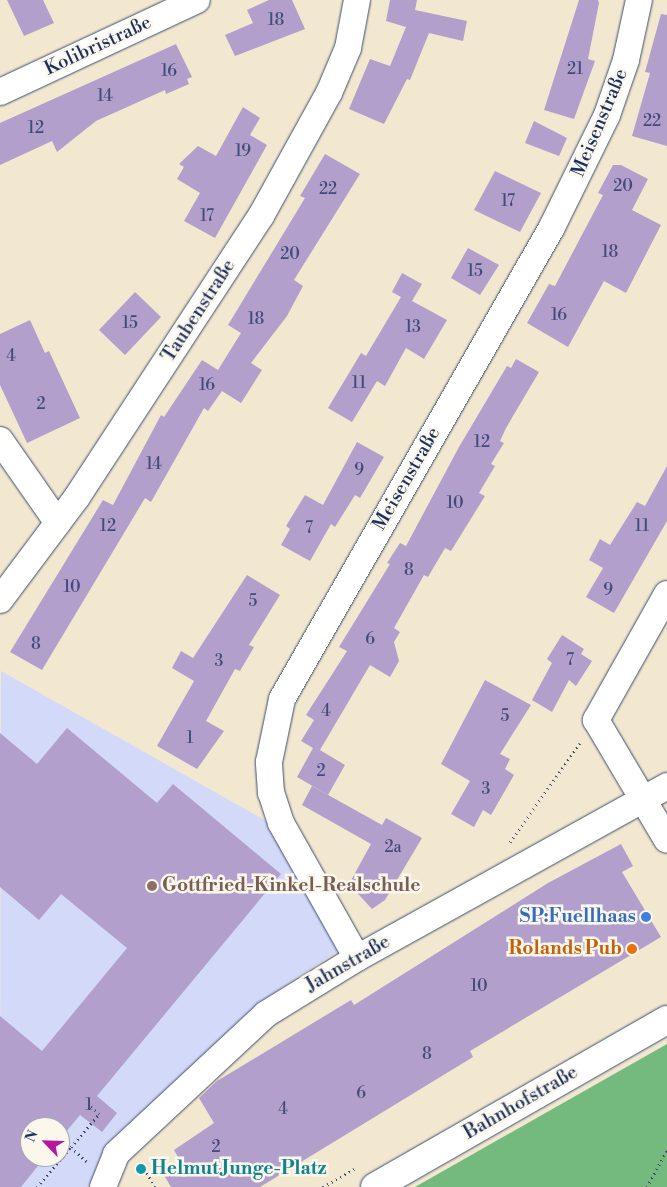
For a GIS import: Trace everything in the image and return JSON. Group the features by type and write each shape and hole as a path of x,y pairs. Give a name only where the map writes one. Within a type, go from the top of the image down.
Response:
{"street":[{"name":"Kolibristraße","path":"0,92 197,0"},
{"name":"Taubenstraße","path":"0,600 58,523 261,216 329,93 348,48 357,0"},
{"name":"Meisenstraße","path":"357,958 281,823 271,793 269,762 282,699 555,221 607,115 626,60 639,0"},
{"path":"0,440 58,523"},
{"path":"667,594 596,720 667,840"},
{"name":"Jahnstraße","path":"105,1181 116,1154 266,1014 357,958 667,786"},
{"name":"Bahnhofstraße","path":"375,1187 667,1020"}],"path":[{"path":"505,849 596,720"},
{"path":"37,1187 99,1114 89,1106"},
{"path":"71,1147 105,1181"},
{"path":"647,1187 667,1150"}],"shaded area":[{"name":"Gottfried-Kinkel-Realschule","path":"1,671 268,822 341,949 257,1004 105,1150 88,1187 0,1187"}],"green space":[{"path":"667,1044 667,1187 415,1187"}],"building":[{"path":"7,0 43,0 54,23 24,36"},
{"path":"269,0 292,0 305,29 235,56 225,35 253,23 247,10"},
{"path":"390,0 417,0 415,10 467,21 463,41 429,33 410,80 407,79 384,124 349,109 370,59 390,66 406,27 386,21"},
{"path":"579,0 598,0 599,3 588,59 595,61 574,119 544,110"},
{"path":"661,14 667,15 667,146 632,136 650,73 645,72"},
{"path":"176,44 192,77 187,79 189,84 166,94 165,90 96,121 57,152 52,141 0,165 0,123"},
{"path":"243,107 260,118 250,135 267,145 215,238 184,221 200,193 177,179 184,167 179,164 198,146 216,156"},
{"path":"534,121 567,138 559,156 525,143"},
{"path":"325,154 360,174 294,280 303,286 287,316 251,363 262,370 241,403 222,391 208,411 204,408 151,502 145,498 42,670 10,652 103,500 113,505 161,415 164,417 202,360 218,370 241,333 228,325 305,198 300,196"},
{"path":"613,165 621,165 648,179 632,210 661,225 626,293 604,281 568,347 527,323 549,284 555,286 603,195 598,193"},
{"path":"495,171 541,193 520,232 474,210"},
{"path":"468,248 499,265 480,295 451,278"},
{"path":"402,273 422,284 412,301 447,320 424,359 406,348 385,386 377,381 352,422 328,408 361,353 366,356 401,297 392,292"},
{"path":"135,292 161,317 125,355 99,330"},
{"path":"30,320 45,353 49,351 80,418 27,443 0,385 0,334"},
{"path":"516,359 539,372 500,441 504,443 491,464 495,466 479,493 485,496 451,551 445,548 428,577 424,575 394,628 400,632 394,642 399,661 390,677 370,665 320,750 345,765 328,795 297,777 313,748 301,741 314,720 306,715 347,651 339,647 390,564 387,563 400,543 406,546 459,447 507,366 511,368"},
{"path":"357,442 384,457 360,498 355,495 335,527 331,524 310,561 281,545 290,529 286,526 305,495 323,505"},
{"path":"667,466 667,521 614,613 586,597 603,568 589,560 600,539 610,545 637,502 645,506"},
{"path":"247,575 280,595 249,645 254,647 240,671 235,669 206,721 224,731 197,769 157,746 194,681 172,668 181,651 193,658"},
{"path":"562,635 584,649 581,654 592,661 576,686 569,680 552,712 532,700 552,663 547,659"},
{"path":"485,680 531,705 500,754 510,759 505,769 514,775 491,815 483,810 474,827 451,814 470,781 441,764"},
{"path":"67,728 157,803 173,784 281,874 97,1096 117,1113 102,1132 80,1115 70,1127 70,1117 20,1117 20,1167 37,1167 21,1187 0,1187 0,1016 42,1051 127,948 61,894 39,920 0,887 0,733 37,764"},
{"path":"312,786 382,825 386,818 422,838 385,900 372,909 349,884 371,844 302,805"},
{"path":"621,844 633,866 622,872 661,937 470,1051 473,1057 260,1187 171,1187 162,1172 181,1162 174,1150 214,1123 199,1098 217,1081 351,1000 354,1005 548,883"}],"place":[{"name":"Gottfried-Kinkel-Realschule","path":"152,886"},
{"name":"SP:Fuellhaas","path":"646,917"},
{"name":"Rolands Pub","path":"632,949"},
{"name":"Helmut Junge-Platz","path":"141,1169"}]}
